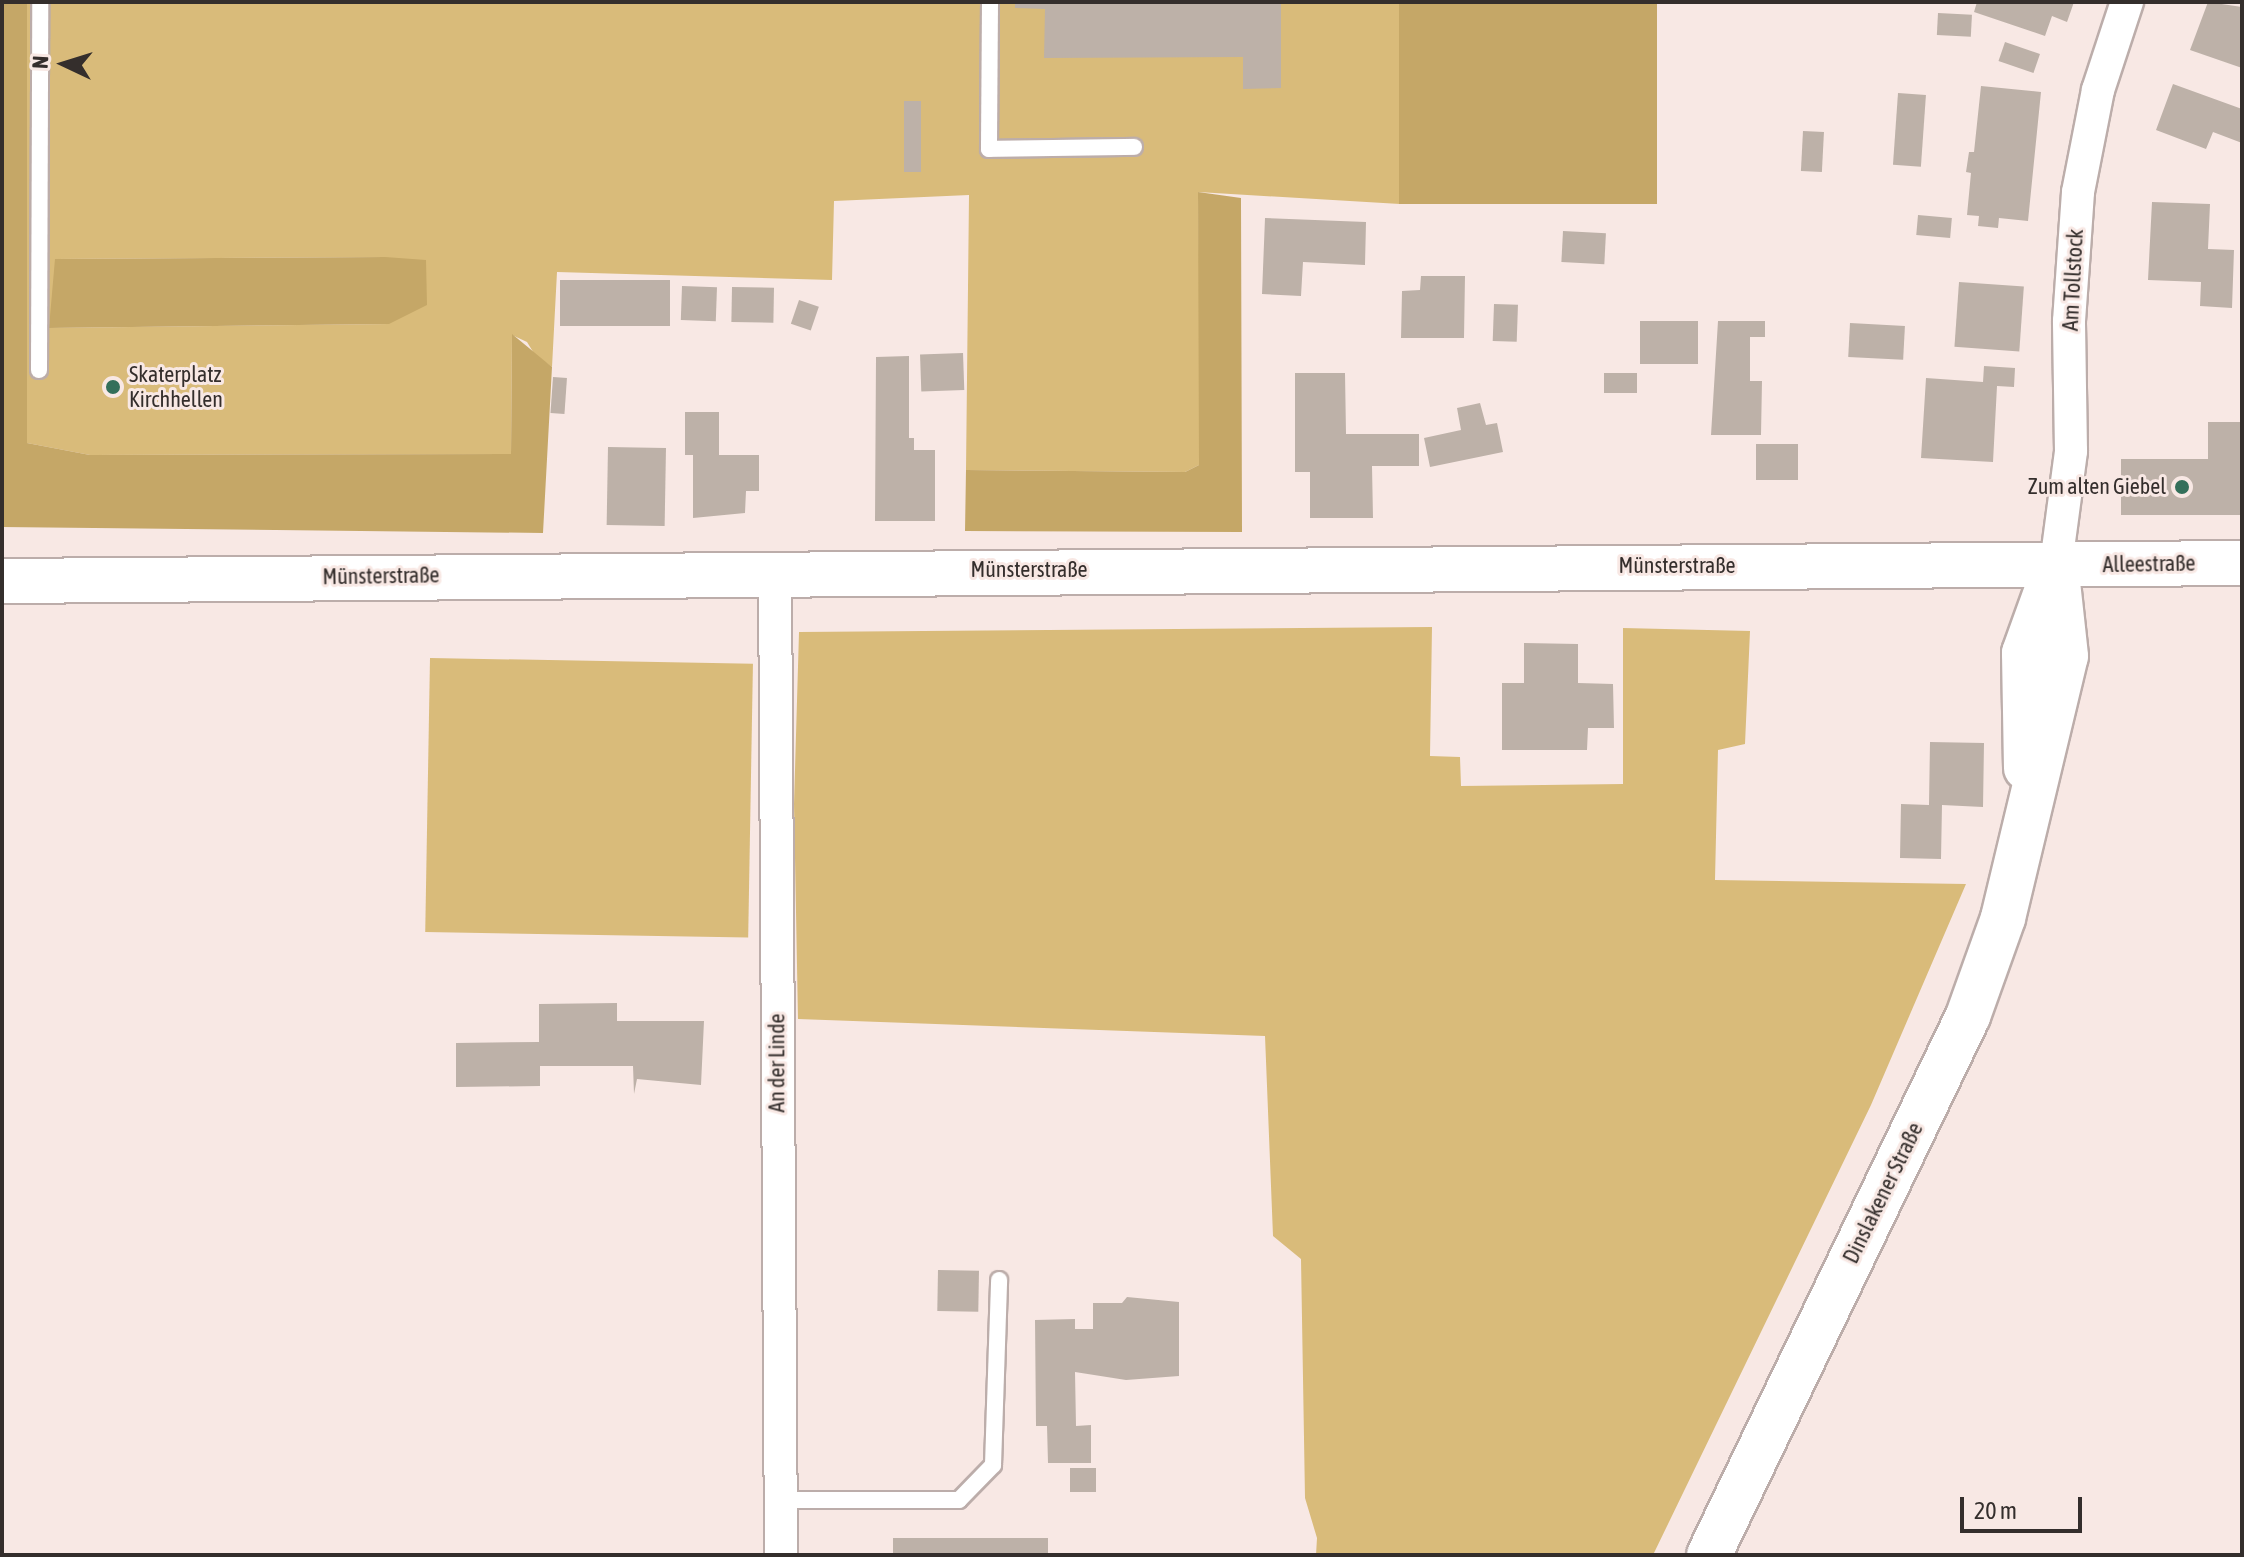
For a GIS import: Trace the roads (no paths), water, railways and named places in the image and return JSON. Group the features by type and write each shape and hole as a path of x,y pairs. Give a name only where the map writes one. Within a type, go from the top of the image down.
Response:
{"main road":[{"name":"Alleestraße","path":"2056,564 2242,563"},
{"name":"Münsterstraße","path":"2,581 775,571 2056,564"},
{"name":"Dinslakener Straße","path":"1709,1555 1968,1016 2003,918 2028,821 2024,653 2030,624 2056,564"}],"street":[{"name":"Am Tollstock","path":"2056,564 2071,451 2069,321 2078,192 2098,90 2127,2"},
{"name":"An der Linde","path":"775,571 781,1555"}],"lane":[{"path":"39,370 40,2"},
{"path":"990,2 989,149 1134,147"},
{"path":"780,1500 959,1500 993,1465 999,1280"}],"place":[{"name":"Skaterplatz Kirchhellen","path":"113,387"},
{"name":"Zum alten Giebel","path":"2182,487"}]}
